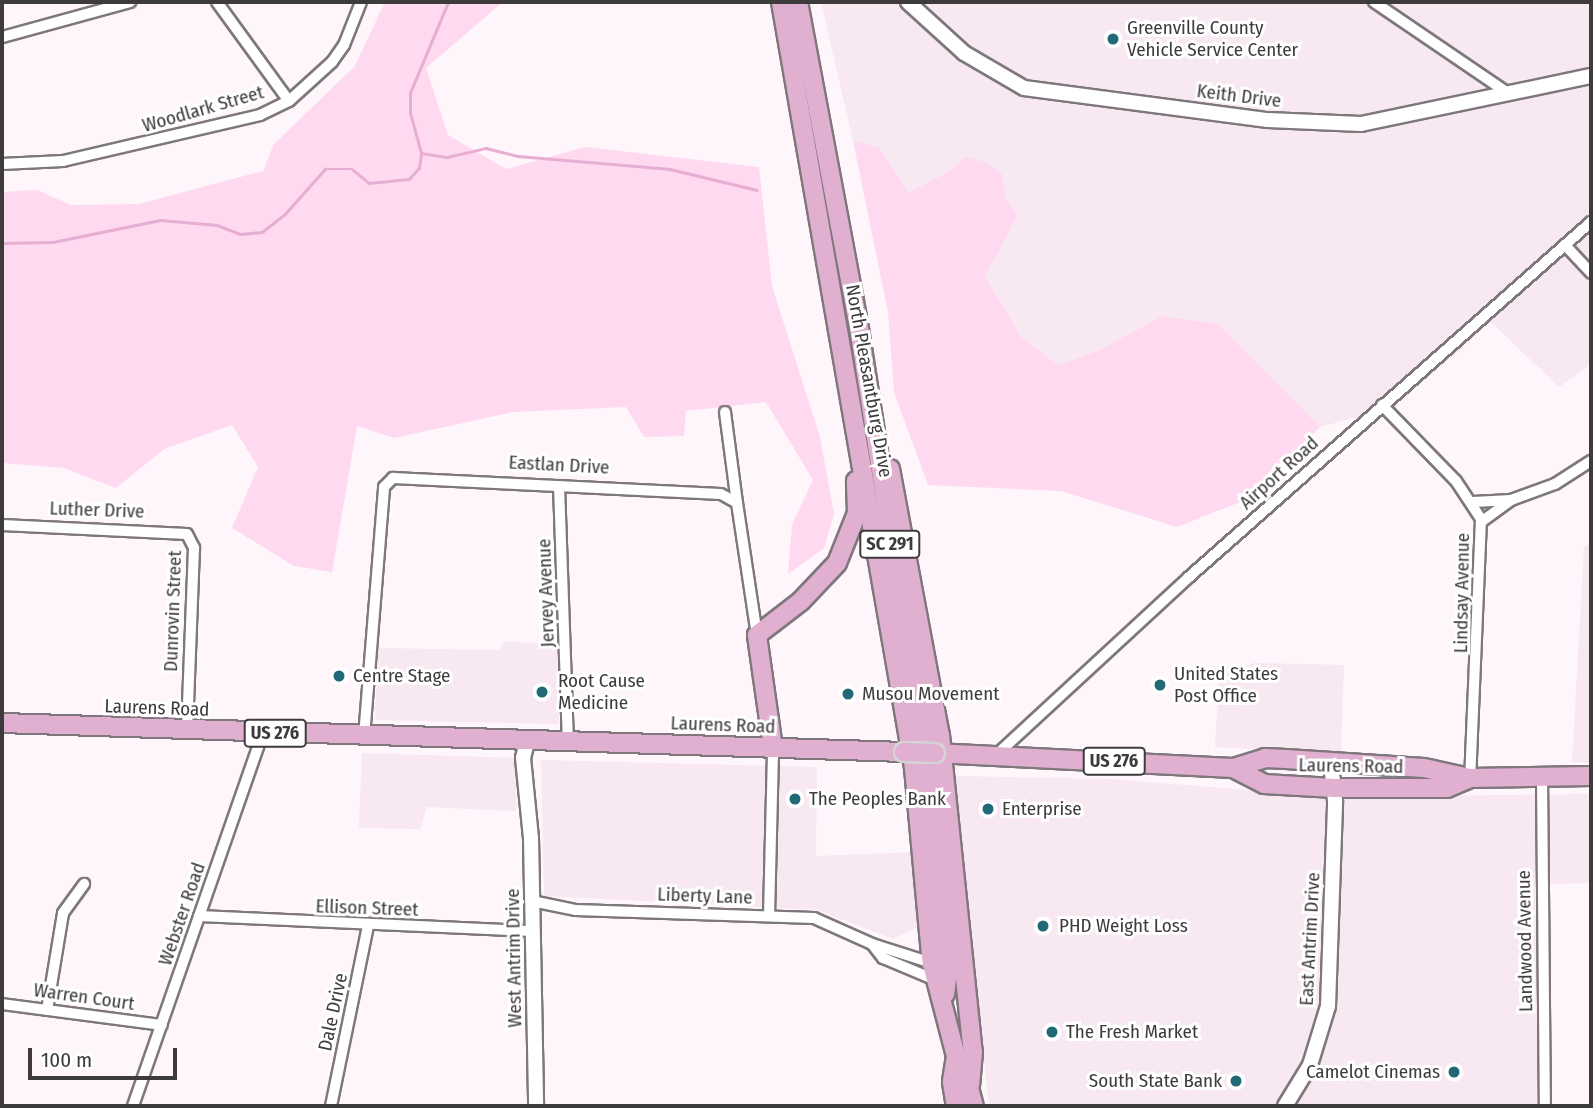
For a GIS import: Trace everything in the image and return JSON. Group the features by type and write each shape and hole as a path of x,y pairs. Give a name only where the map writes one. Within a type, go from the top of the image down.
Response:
{"main road":[{"name":"North Pleasantburg Drive","path":"780,2 854,411 930,760"},
{"name":"North Pleasantburg Drive","path":"798,2 846,266 883,429 930,760"},
{"path":"773,748 757,635 823,581 848,543 858,513 854,411"},
{"name":"Laurens Road","path":"2,723 364,737 904,752 930,760 995,757 1233,768 1265,758 1424,768 1470,778 1591,776"},
{"name":"SC 291","path":"930,760 939,970 956,1056 970,1084 974,1106"},
{"path":"930,760 973,1052 970,1084"},
{"name":"Laurens Road","path":"1233,768 1264,784 1334,788 1447,788 1470,778"},
{"name":"SC 291","path":"956,1056 952,1082 956,1106"}],"street":[{"path":"2,37 130,2"},
{"path":"217,2 289,101"},
{"name":"Woodlark Street","path":"2,164 63,161 260,115 289,101 332,62 344,45 361,2"},
{"name":"Keith Drive","path":"908,2 985,68 1012,84 1048,92 1341,125 1386,121 1591,76"},
{"path":"1374,2 1508,93"},
{"name":"Airport Road","path":"995,757 1382,405 1591,222"},
{"path":"1565,245 1591,274"},
{"name":"Lindsay Avenue","path":"1382,405 1473,502 1481,522 1470,778"},
{"path":"726,412 757,635"},
{"path":"1481,522 1511,500 1555,484 1591,461"},
{"name":"Eastlan Drive","path":"364,737 386,482 393,478 716,493 737,503"},
{"name":"Jervey Avenue","path":"559,486 568,741"},
{"path":"1473,502 1511,500"},
{"name":"Luther Drive","path":"2,525 170,530 189,537"},
{"name":"Dunrovin Street","path":"187,730 194,548 189,537"},
{"name":"Webster Road","path":"133,1106 263,733"},
{"name":"West Antrim Drive","path":"527,742 523,758 532,901 536,1106"},
{"path":"769,916 773,748"},
{"name":"East Antrim Drive","path":"1285,1106 1310,1065 1328,1006 1334,788 1331,764"},
{"name":"Landwood Avenue","path":"1542,775 1545,1106"},
{"path":"47,1010 63,913 83,884"},
{"name":"Liberty Lane","path":"532,901 576,910 814,918 872,944 914,954 939,970"},
{"name":"Ellison Street","path":"200,916 533,931"},
{"name":"Dale Drive","path":"331,1106 368,925"},
{"name":"Liberty Lane","path":"872,944 883,958 939,970"},
{"name":"Warren Court","path":"2,1004 162,1025"}],"shaded area":[{"path":"385,2 503,2 426,68 448,135 506,169 585,147 759,167 772,286 820,437 834,514 824,548 788,574 792,525 813,480 766,402 686,411 684,436 644,437 626,407 513,412 394,438 357,426 332,572 294,566 232,528 258,467 232,425 164,449 116,488 64,468 2,463 2,192 37,190 71,205 139,204 263,171 274,144 355,66"},
{"path":"821,2 1591,2 1591,364 1559,387 1491,322 1394,407 1320,427 1219,324 1162,316 1098,351 1058,365 1022,338 985,275 1018,215 1005,197 1002,174 965,157 948,172 909,192 879,147 853,141"},
{"path":"853,141 879,147 909,192 948,172 965,157 984,162 1002,174 1005,197 1018,215 985,276 1022,338 1058,365 1098,351 1162,316 1219,324 1320,427 1243,501 1177,527 1061,491 928,485 894,392 888,312"},
{"path":"1591,543 1591,763 1572,762 1584,547"},
{"path":"504,642 557,643 559,724 375,720 378,648 499,650"},
{"path":"1254,663 1344,665 1341,753 1215,747 1219,676"},
{"path":"362,753 516,758 516,811 427,807 420,829 359,828"},
{"path":"541,760 817,767 816,856 916,852 918,927 893,939 817,910 544,896"},
{"path":"954,776 1112,779 1332,797 1591,794 1591,883 1541,884 1543,1106 989,1106"}],"waterway":[{"path":"421,153 410,113 410,93 448,2"},
{"path":"2,243 53,242 160,220 217,225 240,234 262,232 284,215 325,169 352,169 369,183 409,179 419,168 421,153 447,157 486,148 518,156 670,169 757,190"}],"place":[{"name":"Greenville County Vehicle Service Center","path":"1113,39"},
{"name":"Centre Stage","path":"339,676"},
{"name":"United States Post Office","path":"1160,685"},
{"name":"Root Cause Medicine","path":"542,692"},
{"name":"Musou Movement","path":"848,694"},
{"name":"The Peoples Bank","path":"795,799"},
{"name":"Enterprise","path":"988,809"},
{"name":"PHD Weight Loss","path":"1043,926"},
{"name":"The Fresh Market","path":"1052,1032"},
{"name":"Camelot Cinemas","path":"1454,1072"},
{"name":"South State Bank","path":"1236,1081"}]}
